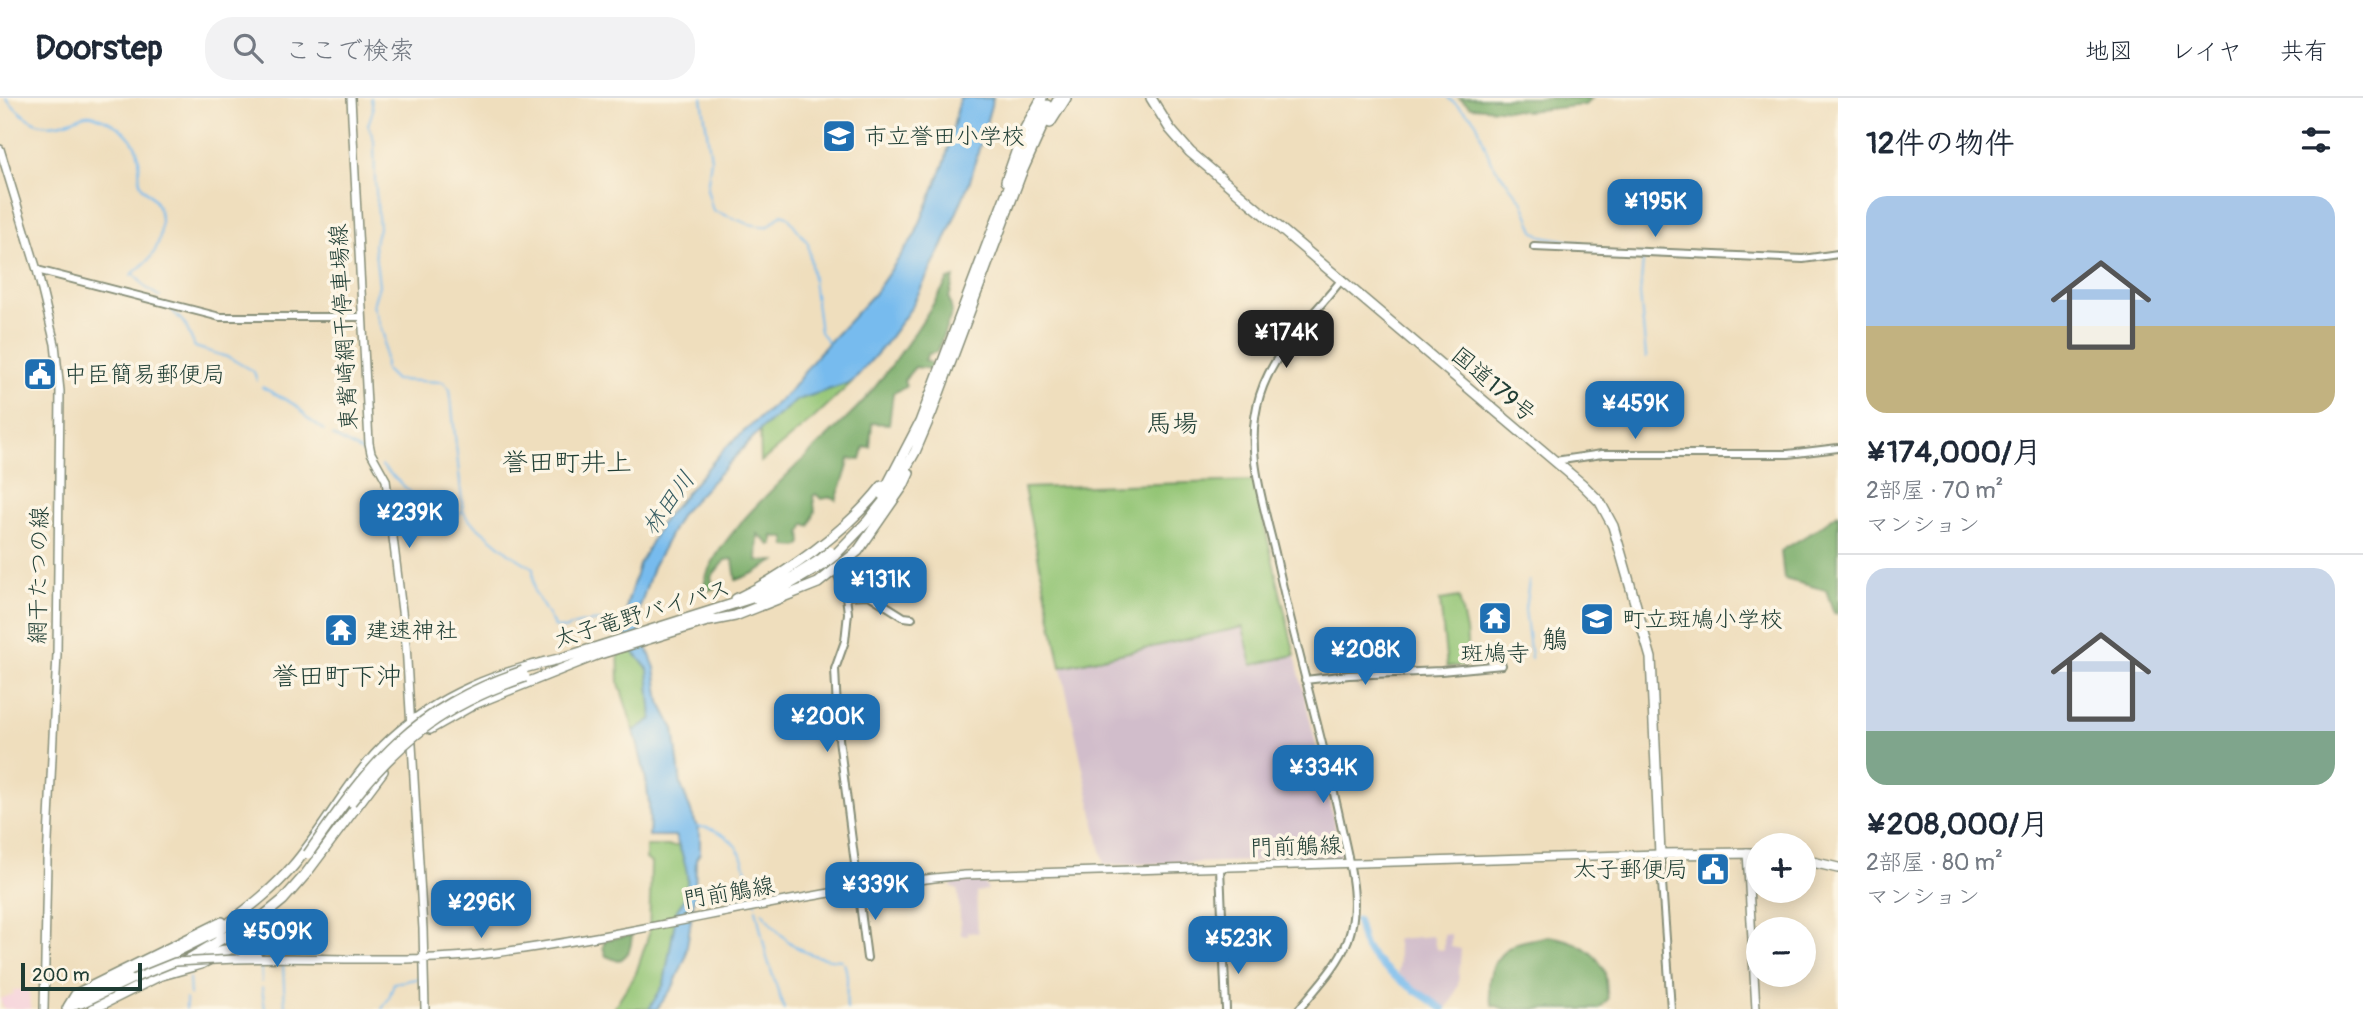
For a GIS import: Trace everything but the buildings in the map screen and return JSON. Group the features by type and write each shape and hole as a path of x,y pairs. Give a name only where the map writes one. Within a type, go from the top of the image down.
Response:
{"highway":[{"path":"985,250 1023,132 1042,98"},
{"name":"太子竜野バイパス","path":"685,624 709,621 772,596 832,554 867,522 895,486 915,452 932,412 1051,98"},
{"name":"太子竜野バイパス","path":"832,554 866,516 897,470 920,422 1022,154 1059,98"},
{"path":"1008,208 1017,196 1052,120 1066,98"},
{"name":"国道179号","path":"1151,98 1170,129 1190,152 1595,496 1609,517 1649,650 1654,681 1660,854"},
{"path":"709,621 761,607 818,583 858,551 903,486 919,453 932,412"},
{"path":"685,624 779,577 862,509 897,470"},
{"name":"太子竜野バイパス","path":"162,975 226,939 289,887 367,782 416,733 446,712 475,696 559,659 612,647 685,624 755,597 822,561"},
{"name":"太子竜野バイパス","path":"525,674 599,654 612,647"},
{"path":"93,1009 162,975 236,953 247,930 295,887 337,804 376,754 411,723 447,699 489,679 525,674"},
{"path":"216,933 244,912 294,865 342,826 372,784 412,743 453,715 525,674"},
{"path":"351,785 372,784"},
{"path":"337,804 342,826"},
{"path":"1660,854 1746,852"},
{"name":"太子竜野バイパス","path":"67,1009 91,994 241,919 267,899 312,853"},
{"path":"1816,863 1838,868"},
{"path":"67,1009 76,995 244,912"},
{"path":"83,1009 190,958"}],"main road":[{"name":"東觜崎網干停車場線","path":"351,98 369,443 386,480 406,644 425,1009"},
{"name":"網干たつの線","path":"0,149 37,270 55,344 60,391 57,654 47,861 44,1009"},
{"name":"門前鵤線","path":"67,1009 135,986 175,962 236,953 321,959 496,953 858,889 965,875 1660,854"},
{"path":"1749,903 1756,1009"},
{"path":"236,953 321,959"},
{"path":"201,964 306,959"}],"street":[{"path":"1534,247 1802,259 1838,254"},
{"path":"37,270 220,317 362,317"},
{"path":"1299,1009 1333,967 1348,940 1355,894 1330,776 1257,475 1253,430 1259,396 1272,368 1287,345 1342,279"},
{"path":"1555,461 1602,454 1788,454 1838,448"},
{"path":"820,545 836,569 846,596 848,629 835,669 838,732 867,958"},
{"path":"846,596 869,595 904,617 912,618"},
{"path":"1306,680 1502,665"},
{"path":"1660,854 1671,1009"},
{"path":"1220,867 1226,1009"}],"shaded area":[{"path":"1243,627 1252,665 1295,655 1341,853 1337,859 1104,865 1061,667"},
{"path":"983,880 988,890 976,892 978,933 968,932 968,936 961,935 958,890 951,887 952,881"},
{"path":"1451,934 1451,947 1461,949 1458,985 1452,1001 1445,1009 1398,974 1396,939 1433,936 1436,949 1444,950 1444,935"},
{"path":"28,989 31,1009 4,1009 0,999 14,994 13,990"}],"green space":[{"path":"1459,98 1592,98 1585,105 1527,111 1471,107"},
{"path":"954,278 949,298 952,312 937,352 928,354 925,360 932,364 931,369 915,367 904,380 906,387 893,393 889,424 872,423 870,447 864,447 861,460 849,459 836,500 832,497 821,499 816,494 813,496 815,511 810,526 805,524 801,532 802,543 798,547 786,546 785,538 773,536 773,544 770,545 758,534 757,561 775,561 736,580 733,559 725,560 711,577 714,589 704,591 709,570 723,545 771,490 866,398 909,340 948,280"},
{"path":"852,382 761,462 760,430 797,400"},
{"path":"1254,481 1295,655 1252,665 1243,627 1061,667 1024,488"},
{"path":"1838,514 1838,614 1834,613 1826,590 1784,579 1781,551"},
{"path":"1459,597 1469,665 1447,667 1440,600"},
{"path":"626,643 648,669 652,719 634,731 619,683 618,646"},
{"path":"646,846 679,846 687,870 687,886 677,910 664,984 649,1009 613,1009 636,973 649,934 651,863 646,859"},
{"path":"632,935 629,950 622,959 618,961 606,956 603,947 605,940"},
{"path":"1548,936 1580,946 1594,955 1599,962 1605,973 1608,999 1599,1009 1505,1009 1493,1005 1490,979 1500,955 1515,944"}],"water":[{"path":"960,98 993,98 970,181 943,245 911,308 882,348 852,382 797,400 761,429 681,514 653,567 636,619 655,668 660,702 674,729 681,785 700,835 700,853 696,859 695,894 685,959 673,987 657,1009 649,1009 664,984 677,910 686,892 687,873 675,836 649,836 648,795 634,731 652,719 648,669 626,643 627,604 639,565 663,520 724,449 789,392 819,353 874,294 915,235 945,162"}],"waterway":[{"path":"6,98 21,114 36,123 53,125 92,115 117,127 134,143 139,158 140,182 158,207 161,229 155,251 131,275"},
{"path":"371,98 373,110 368,125 374,140 379,228 374,245 379,285 373,305 384,337 385,370 395,380 443,382 450,389 463,511 467,518 509,553 533,568 534,591 555,627 564,629 595,621 606,622"},
{"path":"702,98 711,159 707,189 713,211 762,226 769,226 782,214 787,216 808,243 820,332 828,342"},
{"path":"1448,98 1477,124 1491,162 1523,202 1534,231 1542,236 1581,243 1583,246"},
{"path":"1641,254 1643,260 1640,294 1646,357"},
{"path":"134,274 145,287 160,297"},
{"path":"168,306 185,324 195,347 230,358 254,372 257,381"},
{"path":"262,387 297,406 307,418 324,430"},
{"path":"333,436 368,455"},
{"path":"382,466 449,528 462,511"},
{"path":"1529,581 1525,609 1531,658"},
{"path":"616,623 626,626"},
{"path":"697,827 718,832 736,847 743,860 749,888 756,903"},
{"path":"756,909 767,958 784,1009"},
{"path":"762,912 778,932 796,946 816,956 842,960"},
{"path":"1357,920 1365,947 1372,956 1391,973 1443,1009"},
{"path":"844,963 847,974 847,1009"},
{"path":"283,964 285,1009"},
{"path":"261,966 262,982"},
{"path":"189,978 190,995"},
{"path":"382,1009 394,983 421,978"},
{"path":"262,988 265,1009"},
{"path":"186,999 186,1009"}],"place":[{"name":"市立誉田小学校","path":"839,136"},
{"name":"中臣簡易郵便局","path":"40,374"},
{"name":"斑鳩寺","path":"1495,618"},
{"name":"町立斑鳩小学校","path":"1597,619"},
{"name":"建速神社","path":"341,630"},
{"name":"太子郵便局","path":"1713,869"}],"district":[{"name":"馬場","path":"1172,423"},
{"name":"誉田町井上","path":"567,462"},
{"name":"鵤","path":"1555,639"},
{"name":"誉田町下沖","path":"337,676"}],"water label":[{"name":"林田川","path":"668,503"}]}
